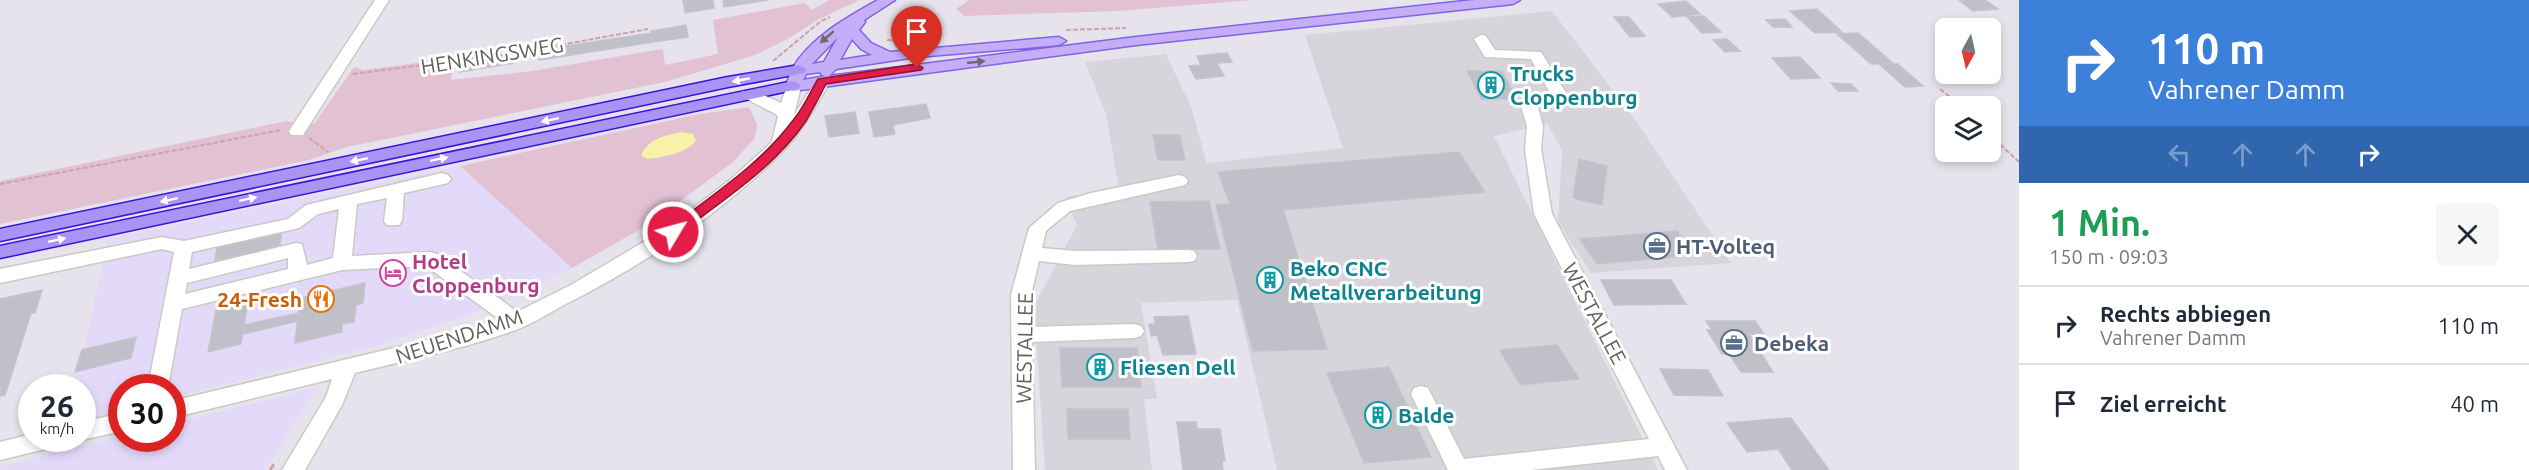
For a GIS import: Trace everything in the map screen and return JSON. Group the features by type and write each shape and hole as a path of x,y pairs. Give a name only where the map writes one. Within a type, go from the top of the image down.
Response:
{"highway":[{"path":"0,252 749,94 796,78"},
{"path":"0,235 693,90 796,78"}],"main road":[{"path":"796,78 813,51 835,30 888,0"},
{"path":"796,78 831,65 887,57 1017,43 1513,0"},
{"path":"822,81 840,44 864,15"},
{"path":"851,29 866,46 887,57"},
{"path":"796,78 822,81 1092,49 1135,34"}],"street":[{"path":"297,131 336,75 339,65 382,0"},
{"name":"WESTALLEE","path":"1481,39 1490,54 1536,55 1557,93 1529,106 1535,126 1533,149 1543,214 1676,470"},
{"path":"779,145 796,78"},
{"name":"NEUENDAMM","path":"186,407 346,370 508,325 578,290 635,257 736,184 779,145 801,119 822,81"},
{"path":"749,94 771,103 786,114"},
{"path":"0,276 162,243 184,247 293,224 312,208 442,179"},
{"name":"WESTALLEE","path":"1024,470 1021,295 1038,228 1064,207 1073,204 1179,181"},
{"path":"393,221 396,190"},
{"path":"342,263 349,201"},
{"path":"293,224 298,273"},
{"path":"161,374 176,303 184,247"},
{"path":"180,278 296,249"},
{"path":"1032,254 1075,258 1188,256"},
{"path":"176,303 342,263 430,259 505,313 508,325"},
{"path":"1022,335 1134,331"},
{"path":"293,470 335,399 346,370"},
{"path":"1421,394 1458,469 1664,446"},
{"path":"0,451 18,447"}],"path":[{"path":"770,63 821,21 831,17"},
{"name":"HENKINGSWEG","path":"336,75 516,53 648,29"},
{"path":"1060,30 1135,34"},
{"path":"866,46 882,40 908,41"},
{"path":"789,47 813,51"},
{"path":"1940,89 1948,96"},
{"path":"0,184 290,128 326,152 333,153"},
{"path":"2001,145 2019,162"}],"shaded area":[{"path":"829,0 860,0 819,19 791,37 755,55 665,82 347,147 309,160 0,224 0,181 286,121 314,124 354,67 363,70 454,58 451,80 532,71 663,49 665,65 718,54 713,20 805,3 812,10"},
{"path":"969,0 1253,0 1117,11 964,16 956,9"},
{"path":"1552,11 1634,118 1731,263 1591,273 1558,222 1562,150 1547,124 1494,136 1658,470 1277,470 1237,300 1141,303 1157,399 1144,399 1152,470 1045,470 1034,306 1077,225 1065,197 1119,189 1106,114 1085,62 1166,54 1191,107 1207,163 1343,148 1305,35"},
{"path":"749,107 757,124 755,138 732,163 646,226 572,268 460,166 700,114"},
{"path":"681,132 693,134 696,141 686,149 667,156 647,159 641,155 653,141"},
{"path":"460,166 572,268 501,303 393,341 186,395 186,374 108,374 108,414 96,418 96,374 79,374 108,239"},
{"path":"316,388 265,470 0,470 0,467 59,452 96,452 96,442 108,439 108,452 186,452 186,420"}],"building":[{"path":"683,0 713,0 714,8 685,13"},
{"path":"723,0 768,0 724,7"},
{"path":"1959,0 1985,0 1998,9 1973,11"},
{"path":"1686,1 1700,14 1672,17 1658,4"},
{"path":"1817,9 1842,32 1815,33 1790,11"},
{"path":"1704,16 1721,32 1702,33 1687,17"},
{"path":"1614,17 1629,17 1645,36 1630,37"},
{"path":"1785,19 1792,27 1773,27 1766,20"},
{"path":"686,25 688,37 653,42 651,31"},
{"path":"652,33 653,42 539,60 539,50"},
{"path":"1858,33 1893,63 1871,64 1837,34"},
{"path":"1727,39 1740,51 1725,52 1713,40"},
{"path":"1227,53 1232,62 1217,63 1224,76 1196,79 1189,66 1201,65 1197,56"},
{"path":"515,54 514,63 459,72 460,62"},
{"path":"1800,57 1820,78 1791,79 1772,58"},
{"path":"1898,64 1923,86 1905,87 1880,65"},
{"name":"Trucks Cloppenburg","path":"1467,71 1502,71 1516,99 1481,99"},
{"path":"1831,83 1851,84 1858,91 1838,91"},
{"path":"926,104 930,118 893,125 895,134 874,137 869,112"},
{"path":"855,112 859,133 829,137 825,116"},
{"path":"1153,135 1180,135 1185,160 1158,160"},
{"name":"Beko CNC Metallverarbeitung","path":"1459,152 1485,192 1283,210 1327,349 1253,351 1216,205 1230,204 1218,172"},
{"path":"1579,159 1607,166 1602,205 1573,198"},
{"path":"1209,201 1220,249 1158,250 1150,202"},
{"path":"283,223 278,257 213,271 219,237"},
{"path":"1677,231 1696,255 1597,264 1580,239"},
{"path":"1601,280 1671,280 1686,304 1614,305"},
{"path":"365,283 363,303 356,305 354,322 342,324 342,332 295,343 300,298"},
{"path":"42,290 35,313 31,313 5,395 0,396 0,299"},
{"path":"248,303 241,344 208,352 216,310"},
{"path":"299,313 298,321 243,334 244,325"},
{"path":"1188,316 1196,354 1163,355 1157,335 1151,336 1149,324 1155,324 1154,317"},
{"path":"1706,321 1755,321 1764,334 1749,334 1773,372 1741,372 1730,355 1722,354 1707,330 1712,330"},
{"path":"136,337 131,358 75,372 82,350"},
{"path":"1557,345 1579,379 1520,385 1500,350"},
{"name":"Fliesen Dell","path":"1060,348 1137,348 1141,387 1062,387"},
{"name":"Balde","path":"1389,367 1431,457 1364,463 1327,373"},
{"path":"1660,369 1708,370 1723,396 1674,395"},
{"path":"1067,409 1128,409 1130,439 1068,439"},
{"path":"1791,418 1829,470 1792,470 1778,449 1747,452 1727,423"},
{"path":"1177,422 1196,422 1197,429 1220,429 1225,461 1222,461 1223,470 1183,470"}],"place":[{"name":"Trucks Cloppenburg","path":"1491,85"},
{"name":"HT-Volteq","path":"1657,246"},
{"name":"Hotel Cloppenburg","path":"393,273"},
{"name":"Beko CNC Metallverarbeitung","path":"1270,280"},
{"name":"24-Fresh","path":"321,299"},
{"name":"Debeka","path":"1734,343"},
{"name":"Fliesen Dell","path":"1100,367"},
{"name":"Balde","path":"1378,415"}],"route":[{"path":"673,232 736,184 779,145 801,119 822,81 917,68"}]}
